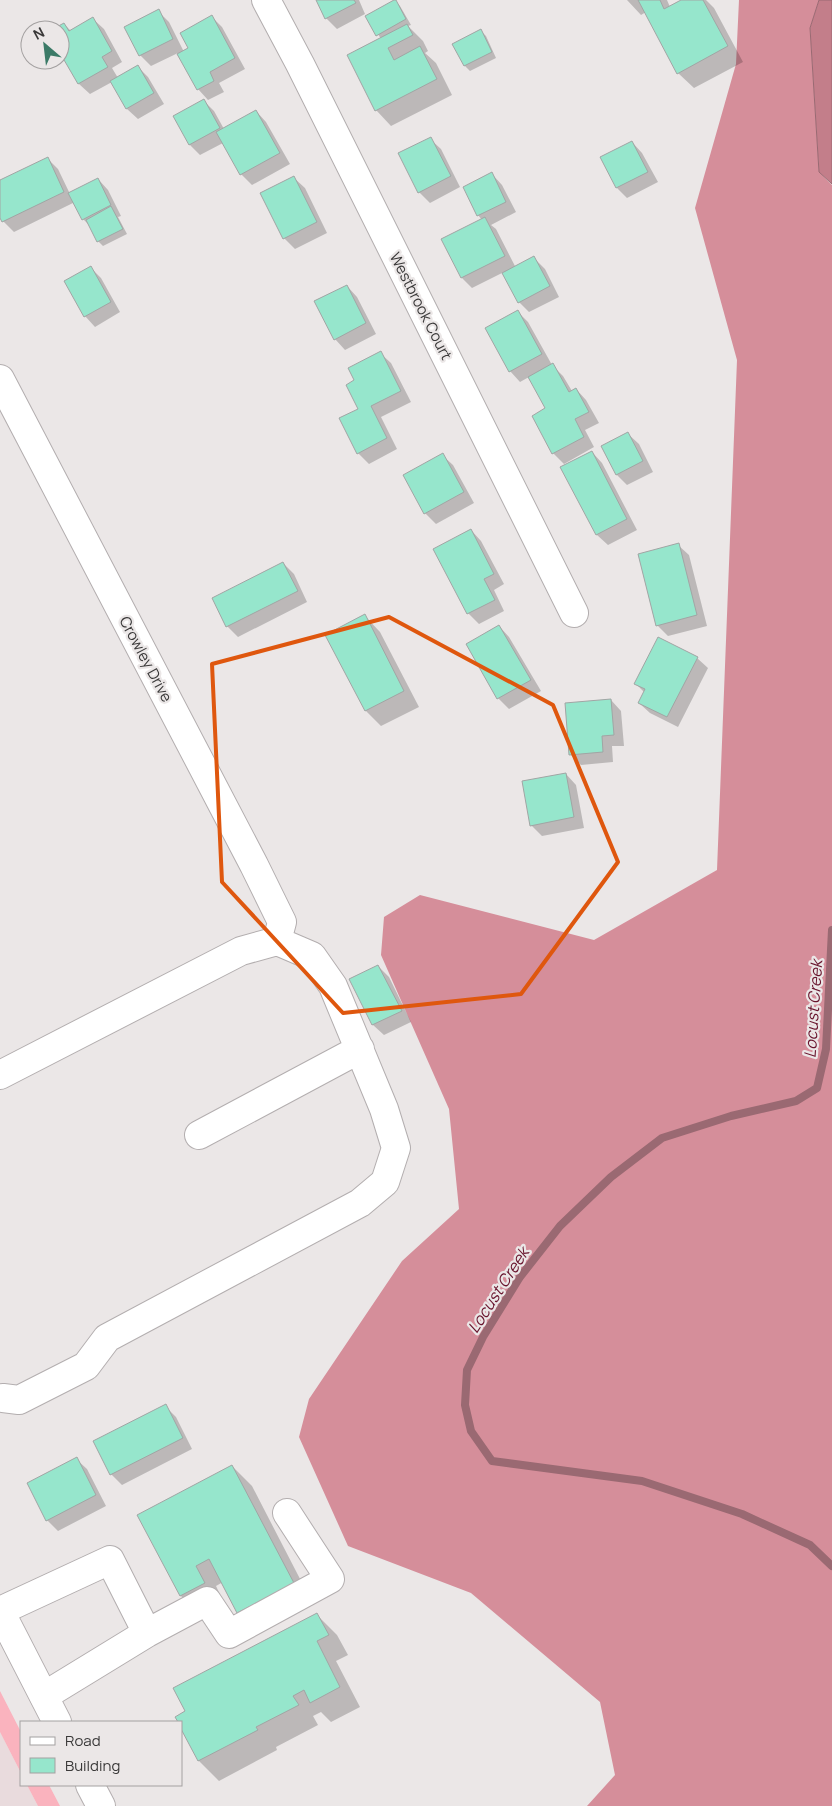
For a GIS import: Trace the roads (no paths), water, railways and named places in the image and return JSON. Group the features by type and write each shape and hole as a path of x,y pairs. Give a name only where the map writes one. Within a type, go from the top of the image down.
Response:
{"street":[{"name":"Westbrook Court","path":"266,0 304,72 574,613"},
{"name":"Crowley Drive","path":"0,379 258,873 282,922 277,941"},
{"path":"0,1075 240,951 277,941 312,956 333,986 384,1108 396,1148 385,1182 360,1203 107,1338 86,1366 19,1400 1,1396"},
{"path":"199,1135 360,1049"},
{"path":"44,1696 146,1634 207,1601 229,1634 330,1579 287,1513"},
{"path":"56,1721 0,1611 110,1560 146,1634"},
{"path":"91,1786 101,1806"}],"waterway":[{"name":"Locust Creek","path":"832,930 826,1049 817,1088 796,1101 731,1116 662,1138 611,1177 560,1226 520,1277 483,1337 467,1370 465,1405 471,1431 492,1461 642,1481 742,1514 810,1545 832,1566"}]}
